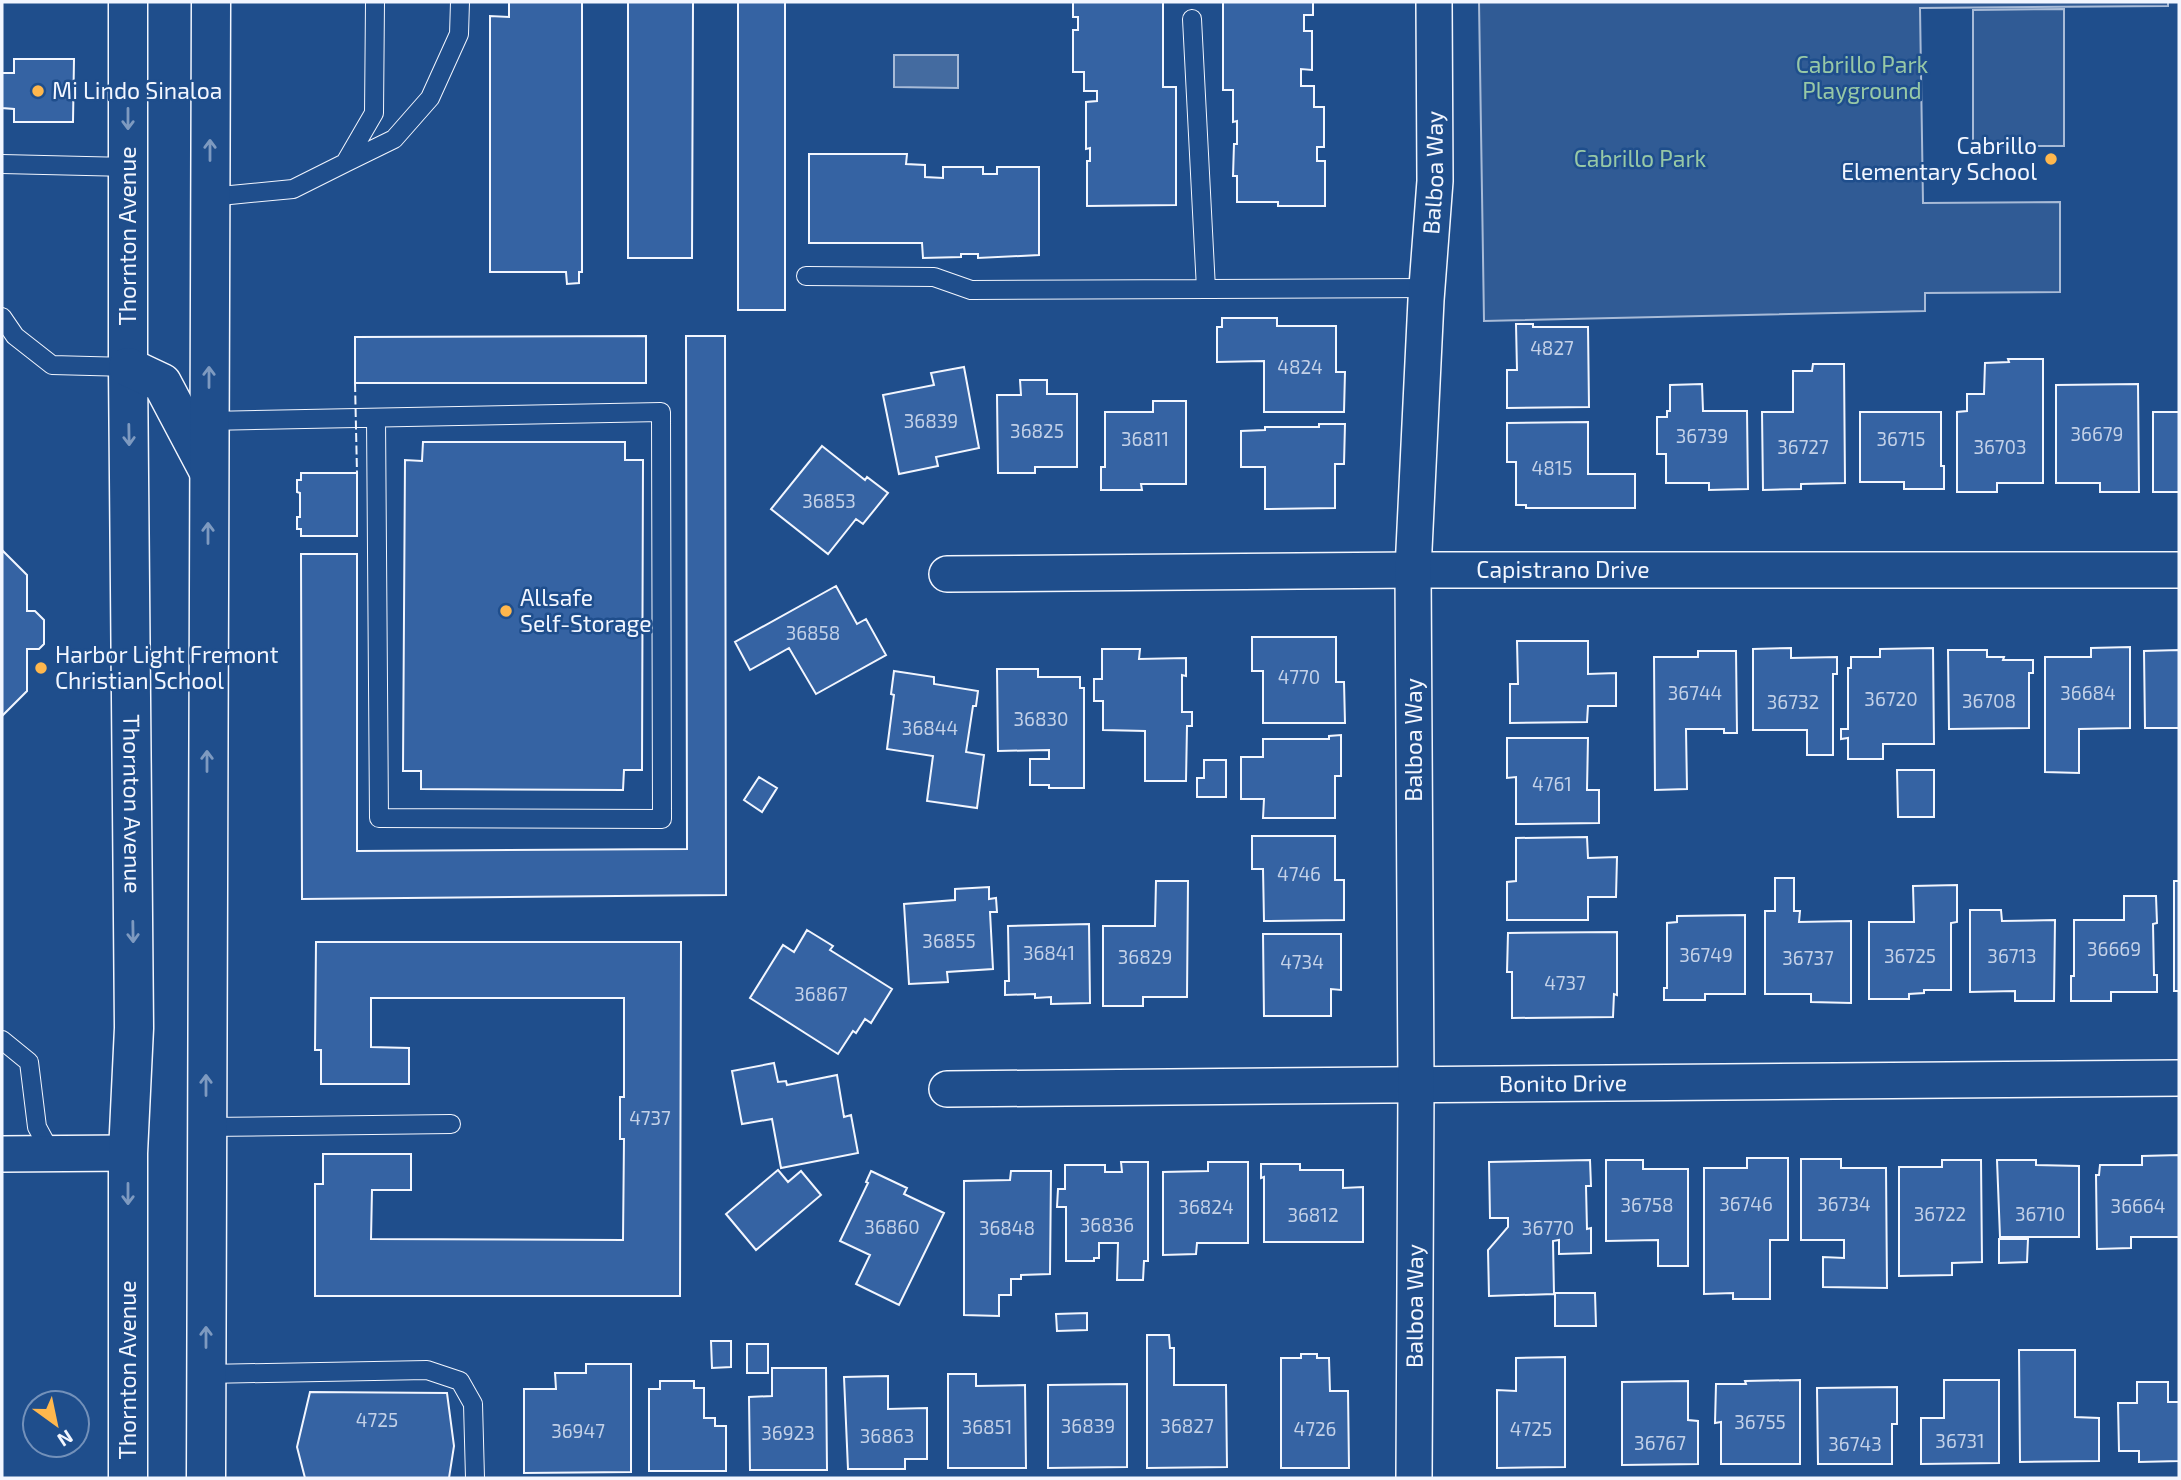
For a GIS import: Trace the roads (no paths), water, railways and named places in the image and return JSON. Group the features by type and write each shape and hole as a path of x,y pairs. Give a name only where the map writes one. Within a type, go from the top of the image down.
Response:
{"main road":[{"name":"Thornton Avenue","path":"128,2 128,367 134,1014 128,1153 128,1478"},
{"path":"206,1478 211,2"},
{"path":"128,367 162,383 208,470"}],"street":[{"name":"Balboa Way","path":"1415,1478 1413,570 1427,288 1436,181 1434,2"},
{"name":"Capistrano Drive","path":"947,574 1413,570 2179,570"},
{"name":"Bonito Drive","path":"947,1089 2179,1077"},
{"path":"2,1154 128,1153"}],"lane":[{"path":"345,163 374,113 375,2"},
{"path":"210,197 293,189 394,139 430,98 459,34 460,2"},
{"path":"1192,19 1206,289"},
{"path":"2,164 128,167"},
{"path":"806,276 934,276 971,290 1427,288"},
{"path":"2,317 15,336 52,365 128,367"},
{"path":"208,421 661,412 662,819 379,818 376,418"},
{"path":"2,1040 29,1062 37,1127 51,1153"},
{"path":"206,1128 450,1124"},
{"path":"205,1374 427,1370 460,1381 473,1404 475,1478"}],"place":[{"name":"Mi Lindo Sinaloa","path":"38,91"},
{"name":"Cabrillo Elementary School","path":"2051,159"},
{"name":"Allsafe Self-Storage","path":"506,611"},
{"name":"Harbor Light Fremont Christian School","path":"41,668"}],"park label":[{"name":"Cabrillo Park Playground","path":"1862,78"},
{"name":"Cabrillo Park","path":"1640,159"}]}
